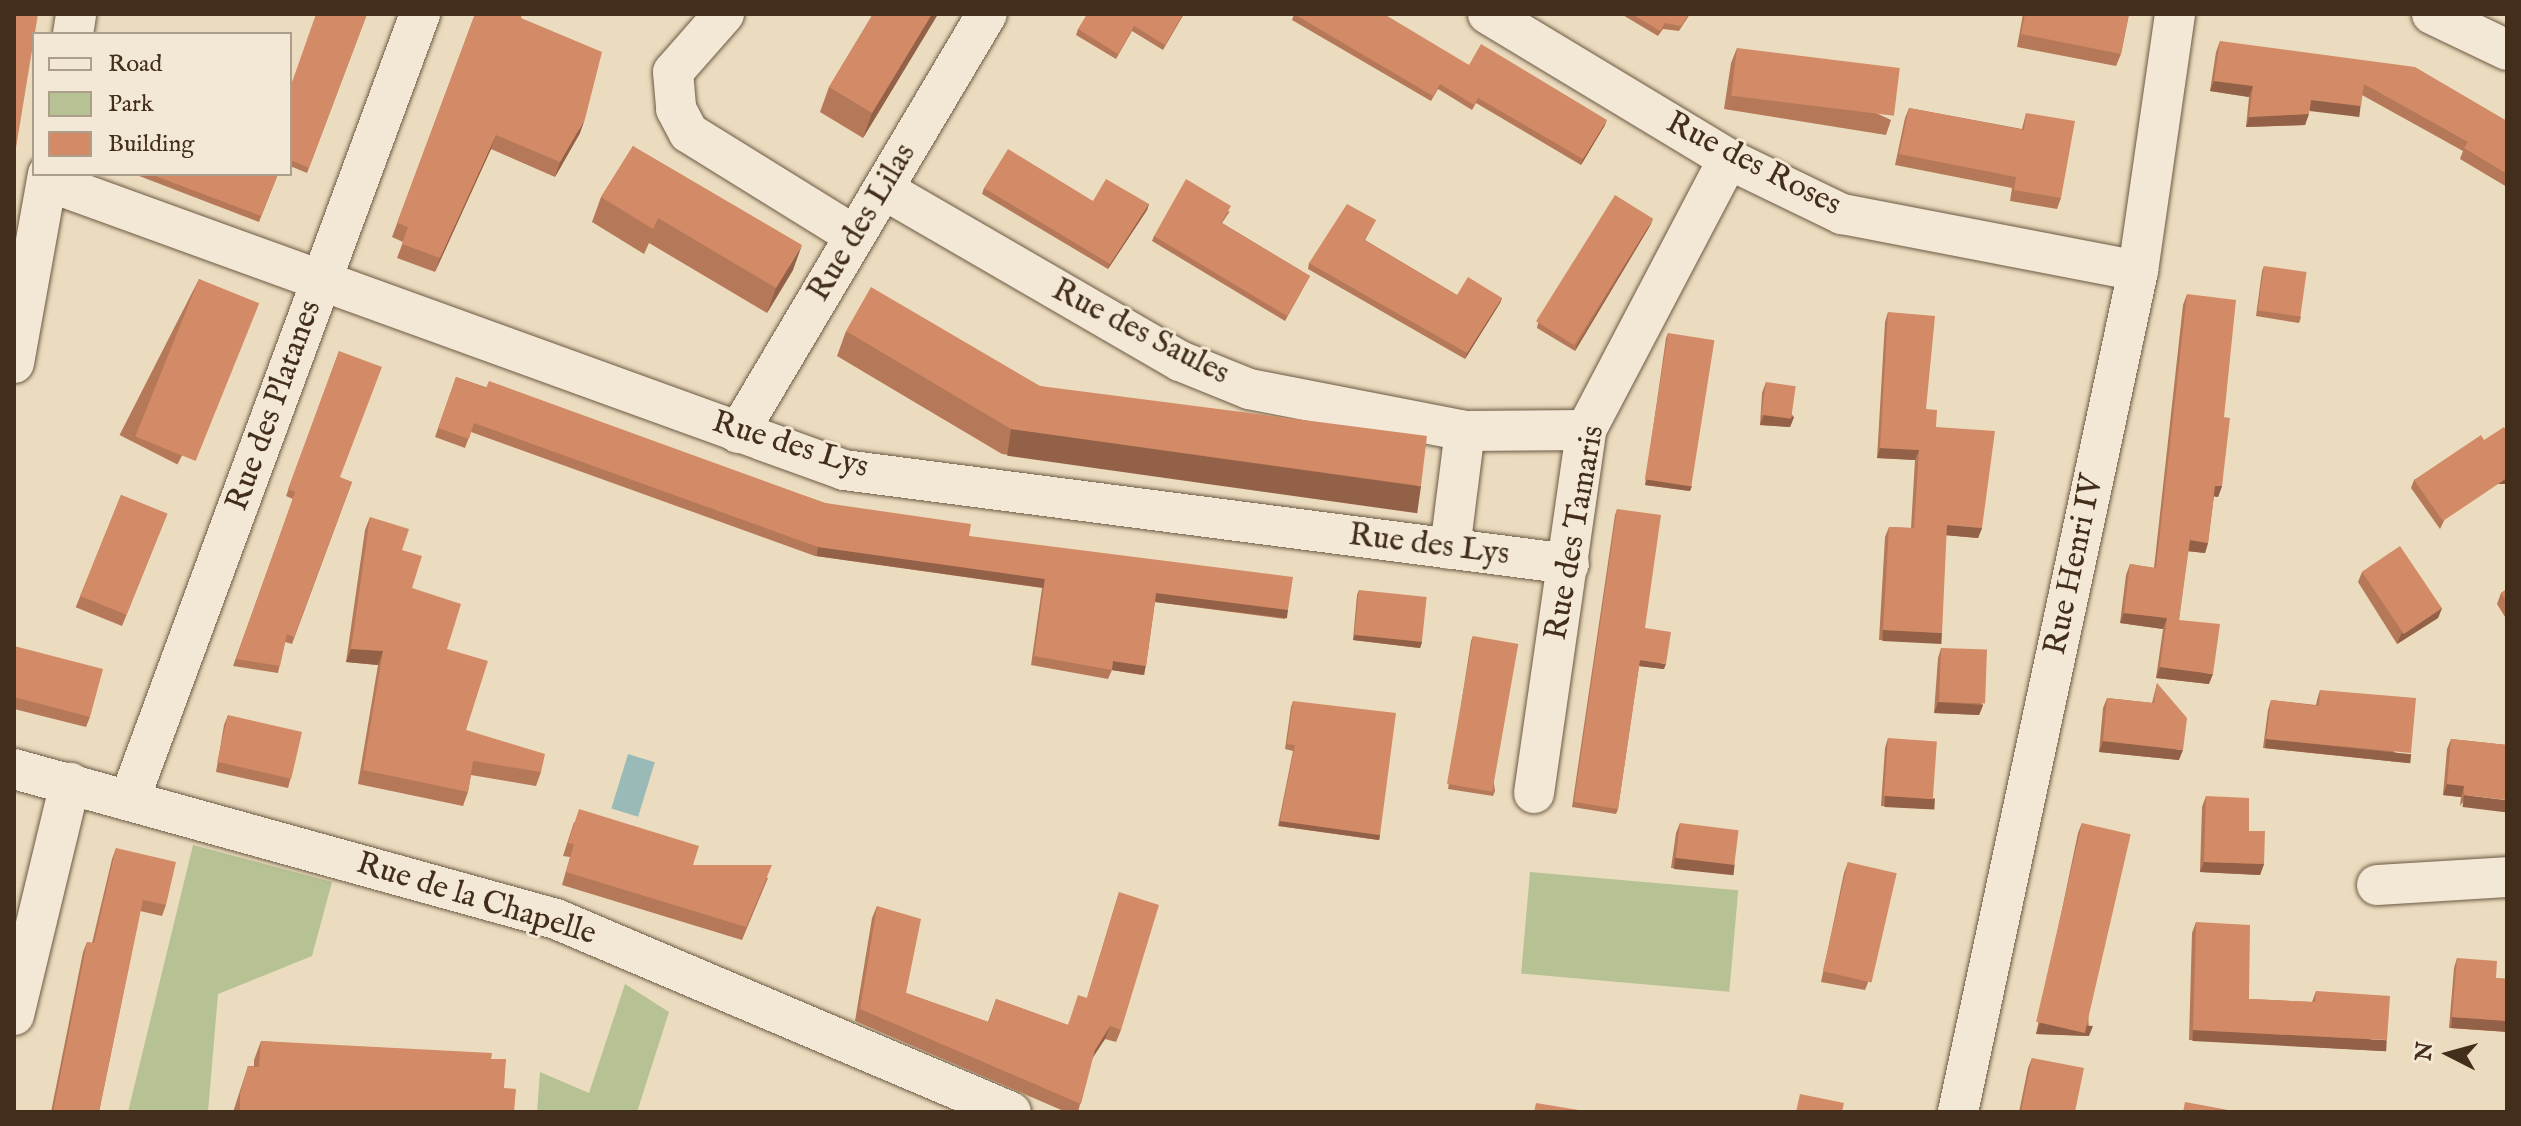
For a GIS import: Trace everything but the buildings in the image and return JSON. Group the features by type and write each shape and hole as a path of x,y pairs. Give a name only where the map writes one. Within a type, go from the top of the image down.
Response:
{"street":[{"name":"Rue des Platanes","path":"130,798 420,14"},
{"path":"724,14 673,72 676,109 689,133 855,236"},
{"name":"Rue des Lilas","path":"738,433 987,14"},
{"name":"Rue des Roses","path":"1488,14 1728,159 1842,214 2138,271"},
{"name":"Rue Henri IV","path":"1958,1112 2138,271 2175,14"},
{"path":"2432,14 2507,50"},
{"name":"Rue des Tamaris","path":"1534,793 1586,430 1728,159"},
{"name":"Rue des Lys","path":"47,177 321,282 844,470 1569,564"},
{"path":"14,363 47,177"},
{"name":"Rue des Saules","path":"883,189 1180,361 1322,408 1465,431 1586,430"},
{"path":"1450,549 1465,431"},
{"name":"Rue de la Chapelle","path":"14,769 130,798 556,919 1011,1112"},
{"path":"14,1015 70,783"},
{"path":"2377,885 2507,877"}],"green space":[{"path":"193,845 332,882 312,956 218,994 208,1112 128,1112"},
{"path":"1530,872 1738,890 1729,992 1521,974"},
{"path":"625,984 669,1012 637,1112 537,1112 540,1072 589,1093"}],"water":[{"path":"628,754 655,762 638,817 611,809"}]}
